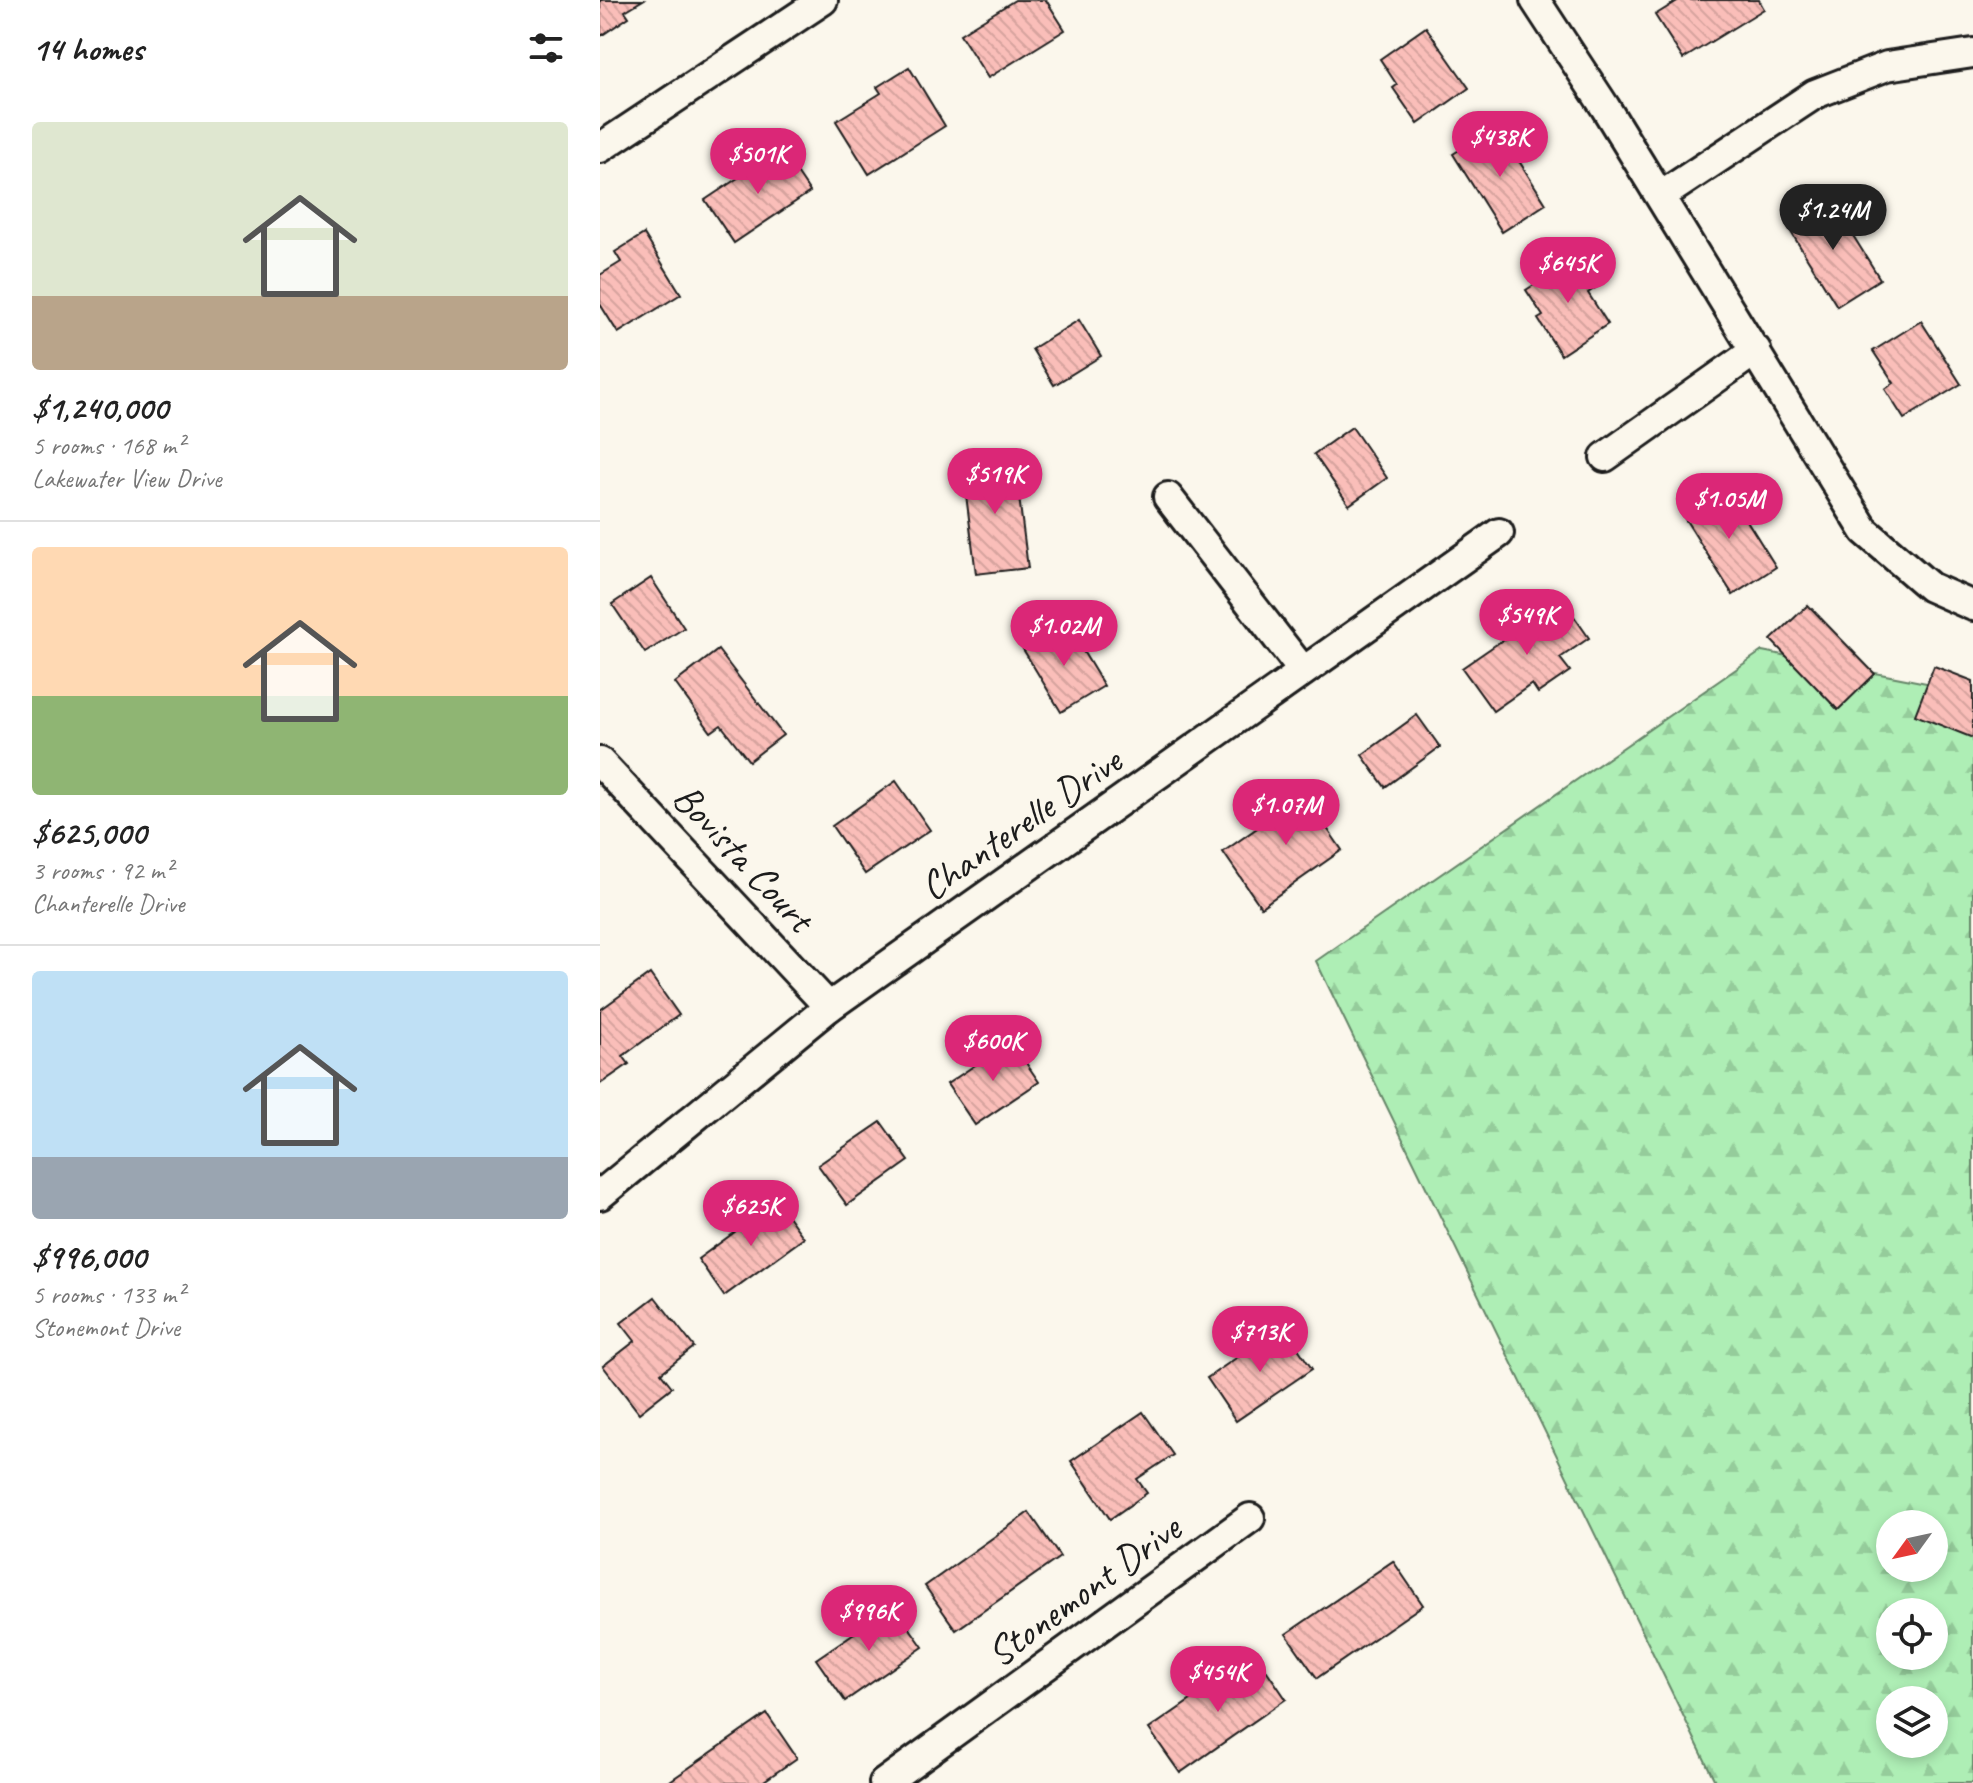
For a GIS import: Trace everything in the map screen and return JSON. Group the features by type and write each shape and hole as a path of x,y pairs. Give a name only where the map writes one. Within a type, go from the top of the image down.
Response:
{"street":[{"path":"600,148 823,0"},
{"path":"1535,0 1661,196 1865,531 1930,587 1973,606"},
{"path":"1661,196 1815,94 1887,66 1973,53"},
{"path":"1605,457 1756,350"},
{"path":"1168,497 1303,671"},
{"name":"Chanterelle Drive","path":"600,1195 829,1007 1499,533"},
{"name":"Bovista Court","path":"600,762 829,1007"},
{"name":"Stonemont Drive","path":"884,1783 1250,1518"}],"green space":[{"path":"1762,651 1973,692 1973,1783 1716,1783 1316,961"}],"building":[{"path":"600,0 643,0 625,11 629,17 601,36"},
{"path":"1015,0 1046,0 1065,30 988,78 960,34"},
{"path":"1679,0 1759,0 1764,9 1683,59 1655,15"},
{"path":"1426,27 1469,88 1418,124 1393,88 1397,85 1380,59"},
{"path":"909,67 945,126 869,174 836,121 881,93 877,87"},
{"path":"1497,126 1546,204 1502,232 1453,154"},
{"path":"781,149 810,192 734,243 705,200"},
{"path":"1829,197 1880,279 1837,306 1786,224"},
{"path":"644,234 681,294 618,333 600,304 600,275 621,262 615,252"},
{"path":"1579,256 1598,286 1588,293 1608,324 1561,355 1538,319 1543,316 1526,290"},
{"path":"1079,320 1101,356 1054,385 1032,349"},
{"path":"1921,321 1961,384 1904,419 1885,389 1894,383 1873,351"},
{"path":"1352,427 1387,478 1349,505 1314,454"},
{"path":"1014,457 1028,568 976,574 962,463"},
{"path":"1726,487 1776,567 1733,595 1682,514"},
{"path":"651,578 684,628 645,653 612,604"},
{"path":"1562,599 1589,638 1560,658 1570,671 1538,693 1532,684 1493,711 1462,668"},
{"path":"1808,605 1875,674 1838,710 1771,640"},
{"path":"1066,623 1104,686 1061,712 1023,649"},
{"path":"718,650 783,735 749,761 721,725 711,732 675,683"},
{"path":"1934,666 1973,681 1973,738 1915,715"},
{"path":"1417,715 1440,747 1385,787 1362,755"},
{"path":"896,781 930,830 865,874 832,826"},
{"path":"1320,784 1338,809 1322,821 1342,850 1261,907 1223,852"},
{"path":"650,974 679,1015 623,1056 629,1064 600,1084 600,1010"},
{"path":"1011,1041 1039,1082 975,1125 947,1084"},
{"path":"881,1122 909,1161 847,1205 818,1165"},
{"path":"777,1201 804,1238 724,1296 698,1259"},
{"path":"655,1297 694,1347 661,1373 672,1387 639,1413 603,1366 635,1341 621,1323"},
{"path":"1283,1326 1312,1369 1236,1421 1207,1378"},
{"path":"1143,1412 1173,1455 1137,1479 1147,1493 1110,1519 1071,1461"},
{"path":"1029,1512 1060,1557 956,1630 925,1586"},
{"path":"1393,1561 1423,1605 1317,1678 1286,1634"},
{"path":"894,1606 923,1647 845,1701 816,1659"},
{"path":"1256,1655 1286,1699 1180,1773 1149,1729"},
{"path":"767,1714 797,1758 761,1783 667,1783"}]}
